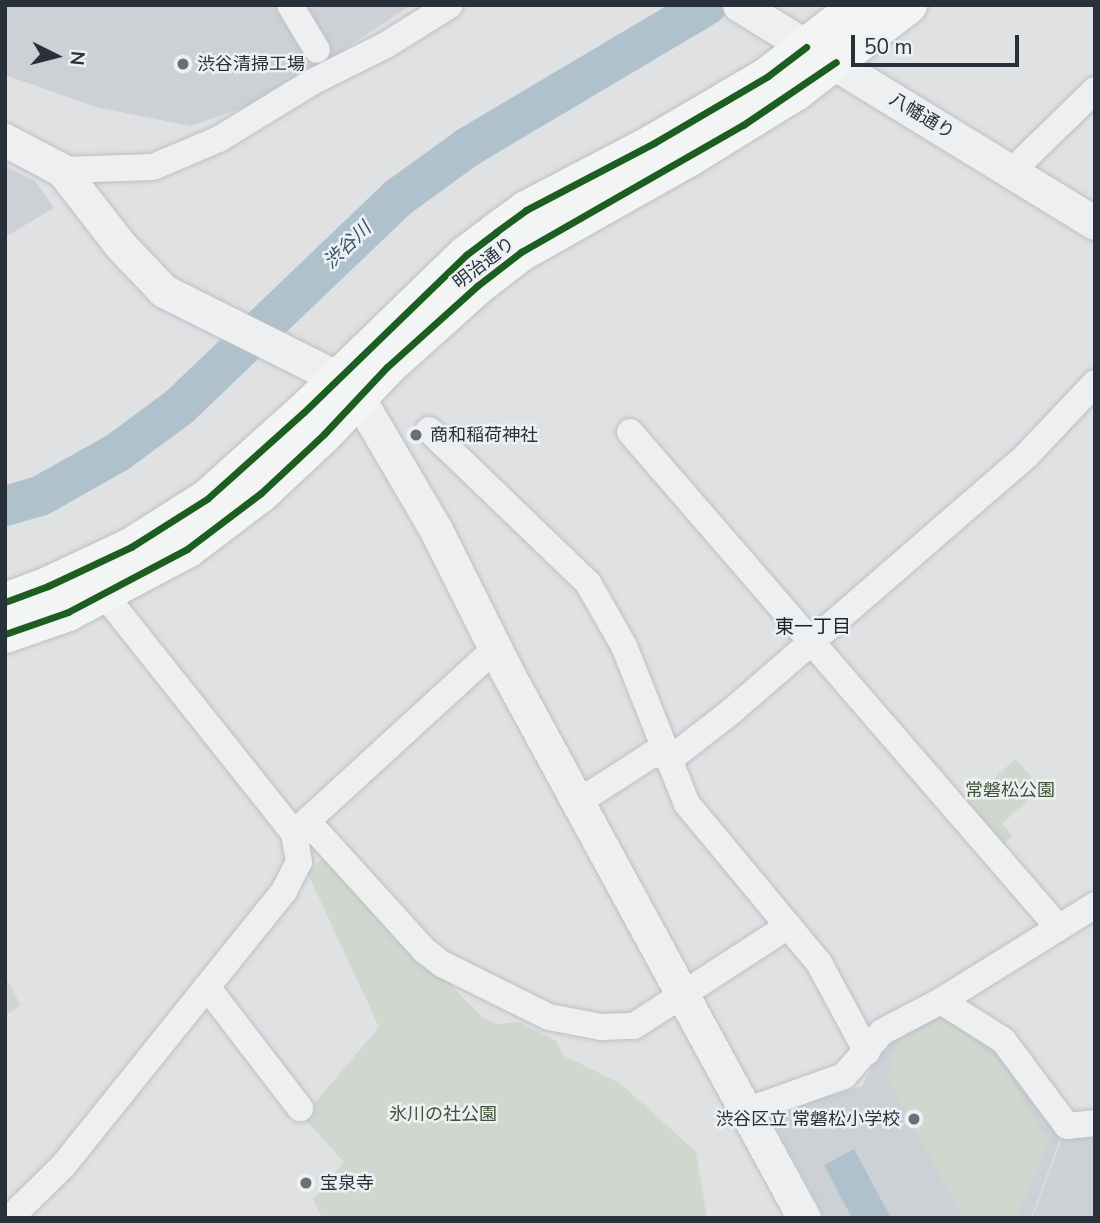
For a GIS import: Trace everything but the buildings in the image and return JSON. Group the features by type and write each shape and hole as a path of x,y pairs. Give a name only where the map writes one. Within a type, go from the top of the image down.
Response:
{"main road":[{"name":"明治通り","path":"5,601 48,586 121,552 207,499 348,388 446,273 526,210 654,143 768,76 831,29 908,5"},
{"name":"明治通り","path":"5,634 104,594 187,549 225,522 324,434 348,388"}],"street":[{"path":"290,5 317,50"},
{"path":"62,170 153,167 208,144 312,82 386,45 450,5"},
{"name":"八幡通り","path":"743,8 831,29 1013,170 1095,223"},
{"path":"1013,170 1095,90"},
{"path":"5,140 62,170 154,284 348,388 435,528 495,649 580,801 804,1218"},
{"path":"580,801 651,755 674,756 694,741 1027,455 1095,383"},
{"path":"429,430 588,583 624,646 687,804 819,963 867,1052"},
{"path":"630,432 1058,927"},
{"path":"10,1218 64,1166 284,891 299,862 298,830 104,594"},
{"path":"298,830 495,649"},
{"path":"298,830 318,834 424,950 442,964 549,1017 625,1029 788,926"},
{"path":"746,1111 844,1076 882,1032 941,1001 1095,905"},
{"path":"207,987 300,1108"},
{"path":"941,1001 1003,1040 1068,1126 1095,1123"}],"shaded area":[{"path":"5,5 280,5 282,8 411,5 317,67 250,105 191,126 96,107 5,75"},
{"path":"5,166 35,181 54,208 5,237"},
{"name":"渋谷区立 常磐松小学校","path":"940,1008 1003,1055 1061,1137 1031,1218 825,1218 776,1127 783,1110 862,1086 887,1036"},
{"path":"1095,1133 1095,1218 1032,1218 1062,1138"}],"green space":[{"name":"常磐松公園","path":"1015,759 1041,787 1002,824 1012,836 1000,849 962,808"},
{"name":"氷川の社公園","path":"325,857 483,1018 497,1024 518,1022 556,1041 564,1056 620,1083 696,1152 707,1218 322,1218 313,1199 344,1162 303,1117 379,1027 307,872"},
{"path":"5,975 21,1006 5,1015"},
{"path":"943,1018 999,1061 1049,1141 1016,1218 963,1218 887,1077 897,1042"}],"water":[{"path":"854,1149 891,1218 852,1218 824,1165"}],"waterway":[{"name":"渋谷川","path":"5,506 40,496 118,452 179,407 399,197 468,147 707,5"}],"cycle path":[{"path":"5,602 48,586 131,547 207,499 304,412 466,255 496,232 526,210 654,143 768,76 806,47"},
{"path":"5,634 68,612 187,549 261,493 324,434 387,367 477,286 521,252 743,125 836,62"}],"place":[{"name":"渋谷清掃工場","path":"183,64"},
{"name":"商和稲荷神社","path":"416,435"},
{"name":"渋谷区立 常磐松小学校","path":"914,1119"},
{"name":"宝泉寺","path":"306,1183"}],"district":[{"name":"東一丁目","path":"813,628"}]}
